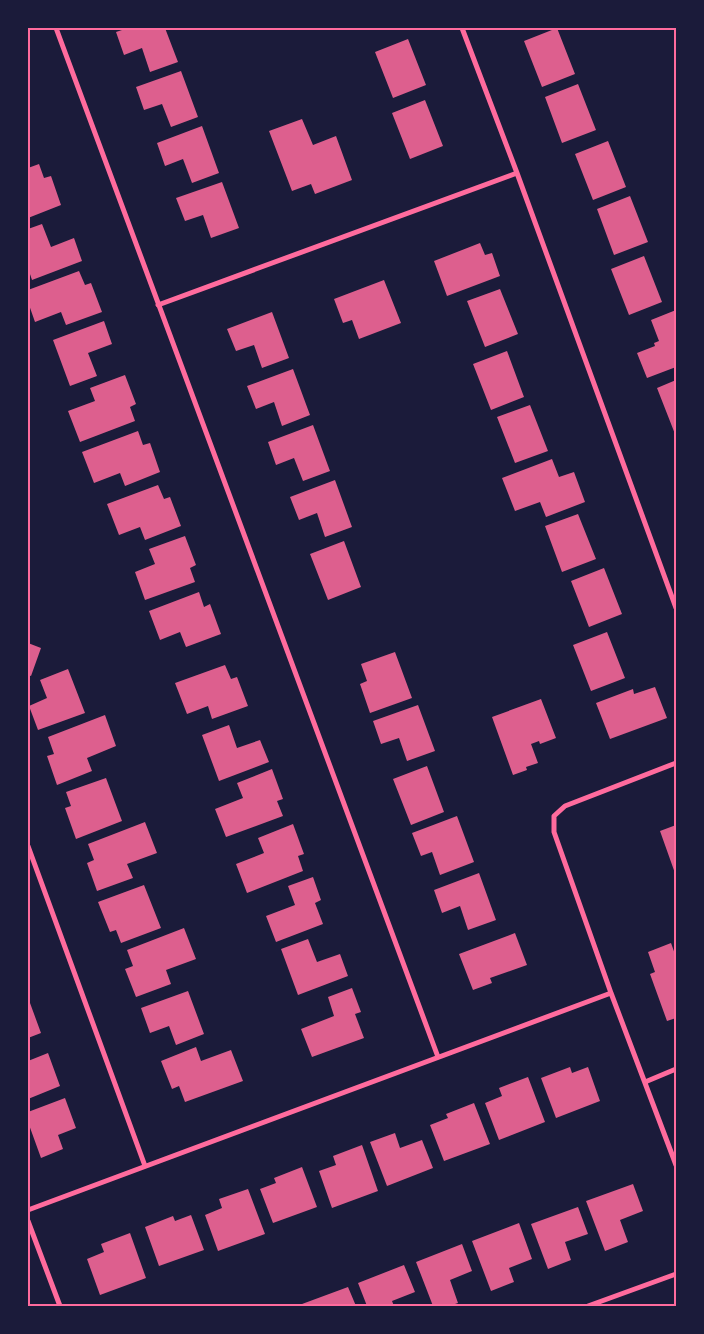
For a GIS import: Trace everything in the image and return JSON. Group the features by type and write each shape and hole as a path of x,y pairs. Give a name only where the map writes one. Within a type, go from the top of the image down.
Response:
{"street":[{"path":"56,28 438,1057"},
{"path":"462,28 517,172 676,608"},
{"path":"158,305 517,172"},
{"path":"676,763 565,806 554,816 554,832 610,993 676,1165"},
{"path":"28,846 146,1166"},
{"path":"28,1210 610,993"},
{"path":"645,1082 676,1069"},
{"path":"28,1221 60,1306"},
{"path":"588,1306 676,1274"}],"building":[{"path":"128,28 165,28 178,62 150,72 142,48 124,55 116,32"},
{"path":"557,28 575,74 542,87 524,41"},
{"path":"408,39 426,85 393,98 375,52"},
{"path":"181,71 198,117 171,127 162,104 144,110 136,87"},
{"path":"578,84 596,130 562,143 545,97"},
{"path":"425,100 443,146 410,159 392,113"},
{"path":"302,119 313,145 336,136 352,180 315,194 311,184 292,191 269,131"},
{"path":"202,126 219,173 192,183 183,159 165,166 157,143"},
{"path":"608,141 626,187 593,200 575,154"},
{"path":"39,164 44,178 51,176 61,205 28,218 28,168"},
{"path":"222,182 239,228 211,238 203,215 185,221 176,198"},
{"path":"630,196 648,242 614,255 597,209"},
{"path":"42,224 51,247 74,238 82,261 32,280 28,268 28,229"},
{"path":"480,243 485,255 492,253 500,276 447,296 434,261"},
{"path":"644,256 662,302 629,315 611,269"},
{"path":"79,271 85,285 91,283 102,312 66,325 61,312 35,322 28,302 28,290"},
{"path":"384,280 401,323 359,339 352,320 343,323 334,299"},
{"path":"500,289 518,334 485,347 467,301"},
{"path":"676,310 676,367 647,378 637,353 655,346 654,343 659,341 651,320"},
{"path":"272,312 289,358 262,368 254,345 236,351 227,329"},
{"path":"104,321 112,344 88,353 97,376 70,386 53,340"},
{"path":"507,351 524,397 491,410 473,364"},
{"path":"293,369 310,415 282,426 274,402 256,409 247,386"},
{"path":"125,375 136,404 130,407 135,421 80,442 68,411 95,401 90,388"},
{"path":"676,380 676,433 675,434 657,388"},
{"path":"530,405 548,451 515,463 497,417"},
{"path":"313,425 330,471 303,481 294,458 276,465 268,442"},
{"path":"138,431 143,445 150,443 160,472 125,486 120,473 94,483 82,452"},
{"path":"552,459 559,477 574,472 585,502 546,517 540,502 515,511 502,478"},
{"path":"335,480 352,527 325,537 317,513 299,520 290,497"},
{"path":"158,485 164,499 170,497 181,526 145,540 140,527 119,535 107,504"},
{"path":"578,514 596,559 562,572 545,526"},
{"path":"185,536 196,565 190,568 195,582 145,600 135,572 155,564 149,549"},
{"path":"344,541 361,587 328,600 310,554"},
{"path":"604,568 622,614 589,627 571,581"},
{"path":"199,592 204,607 210,604 221,634 186,647 180,632 160,640 149,611"},
{"path":"607,632 625,678 591,691 573,645"},
{"path":"28,643 41,648 31,676 28,675"},
{"path":"395,652 412,698 370,713 360,684 367,681 361,664"},
{"path":"225,665 231,679 237,677 248,706 212,719 208,706 187,714 175,683"},
{"path":"68,669 85,713 38,730 29,706 47,698 40,680"},
{"path":"655,687 667,718 610,739 596,703 633,689 634,694"},
{"path":"541,699 556,738 540,744 539,741 531,744 538,763 526,767 527,770 513,775 492,717"},
{"path":"418,705 435,751 407,761 399,738 381,744 373,721"},
{"path":"105,715 116,746 87,758 92,771 57,785 47,756 54,754 48,737"},
{"path":"229,725 237,748 260,740 269,762 219,781 202,735"},
{"path":"427,766 444,812 411,825 393,779"},
{"path":"272,769 283,799 277,801 283,816 226,837 215,809 243,798 237,783"},
{"path":"106,778 122,821 76,839 65,808 71,806 66,792"},
{"path":"457,816 474,862 440,875 432,852 421,856 412,833"},
{"path":"145,822 157,853 127,864 133,878 97,891 87,863 94,860 88,844"},
{"path":"293,824 304,854 298,856 303,871 247,893 236,864 264,853 258,838"},
{"path":"676,825 676,876 660,831"},
{"path":"479,873 496,920 468,930 460,906 442,913 434,890"},
{"path":"313,877 321,900 315,903 323,924 276,942 266,916 295,905 288,886"},
{"path":"144,885 161,928 121,943 116,930 110,932 98,902"},
{"path":"184,928 196,959 166,970 171,984 136,997 125,969 133,966 127,950"},
{"path":"515,933 527,965 490,978 492,983 473,990 459,954"},
{"path":"308,939 317,962 340,954 348,976 298,995 281,949"},
{"path":"671,943 676,957 676,1018 667,1021 650,974 655,972 648,952"},
{"path":"352,988 361,1012 355,1014 364,1038 312,1057 301,1029 334,1016 328,997"},
{"path":"188,991 204,1034 176,1045 169,1026 150,1033 141,1008"},
{"path":"30,1003 41,1033 28,1038 28,1004"},
{"path":"196,1047 201,1061 231,1050 243,1081 185,1102 179,1086 172,1089 161,1061"},
{"path":"48,1053 60,1086 28,1099 28,1061"},
{"path":"570,1067 572,1073 588,1067 600,1101 556,1118 541,1078"},
{"path":"528,1077 545,1122 499,1140 485,1103 502,1096 499,1088"},
{"path":"65,1098 76,1128 58,1135 63,1149 41,1158 28,1122 28,1112"},
{"path":"474,1103 490,1144 444,1161 430,1125 448,1118 446,1114"},
{"path":"395,1133 400,1148 422,1140 433,1168 387,1186 370,1142"},
{"path":"362,1145 378,1191 332,1208 319,1171 336,1165 333,1156"},
{"path":"302,1167 317,1207 273,1223 260,1189 276,1183 274,1178"},
{"path":"633,1184 643,1211 620,1220 628,1242 605,1251 586,1201"},
{"path":"248,1189 265,1234 218,1251 205,1215 222,1208 219,1199"},
{"path":"578,1207 588,1234 565,1242 571,1260 548,1269 531,1224"},
{"path":"191,1215 204,1250 159,1266 145,1227 173,1216 175,1221"},
{"path":"519,1223 532,1259 509,1268 514,1282 491,1291 472,1241"},
{"path":"130,1233 146,1278 100,1295 87,1259 104,1252 101,1244"},
{"path":"462,1244 472,1271 450,1280 458,1303 449,1306 433,1306 416,1262"},
{"path":"404,1265 415,1292 392,1301 394,1306 367,1306 358,1283"},
{"path":"348,1287 356,1306 303,1306 302,1304"}]}
